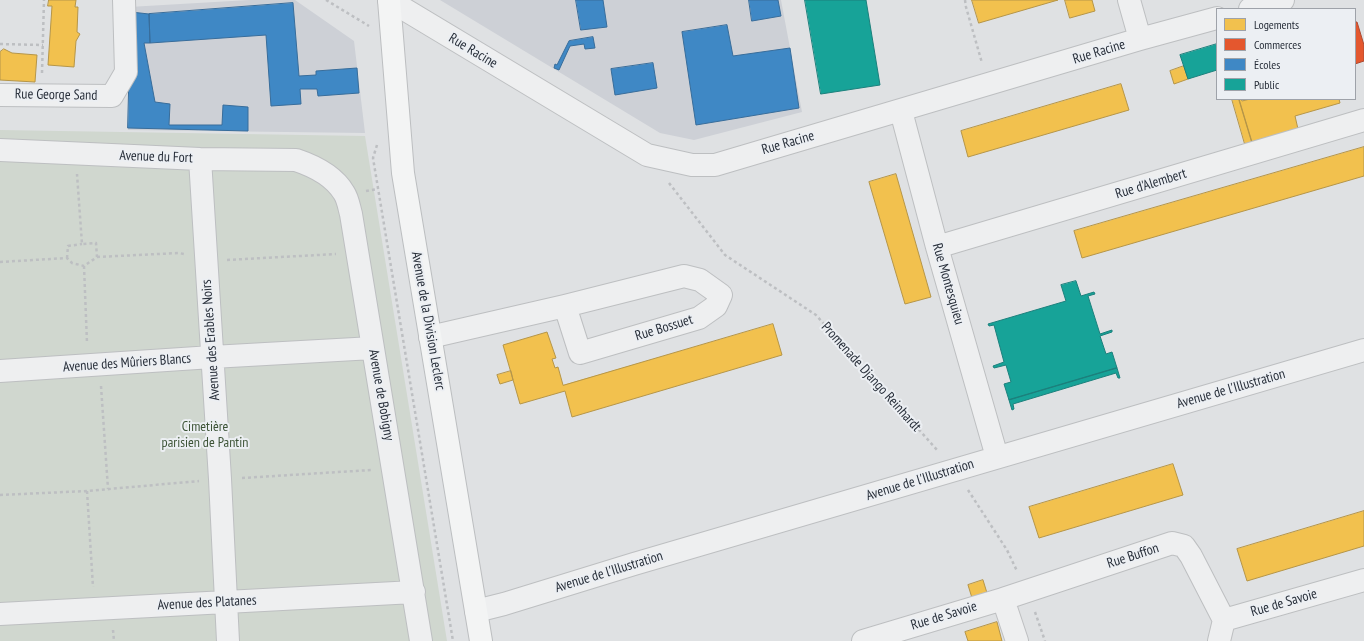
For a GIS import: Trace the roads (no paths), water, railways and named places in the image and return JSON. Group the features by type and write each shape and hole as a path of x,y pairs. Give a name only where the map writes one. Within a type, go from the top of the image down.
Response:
{"main road":[{"name":"Avenue de la Division Leclerc","path":"389,0 391,40 403,173 481,641"}],"street":[{"name":"Rue George Sand","path":"0,95 112,96 126,72 124,0"},
{"name":"Rue Racine","path":"389,0 646,154 692,166 715,165 1140,39 1216,18"},
{"path":"1129,0 1140,39"},
{"path":"1254,8 1283,0"},
{"name":"Rue Montesquieu","path":"901,110 937,247 997,457"},
{"name":"Rue d'Alembert","path":"937,247 1364,120"},
{"name":"Avenue du Fort","path":"0,150 200,158 296,160 310,165"},
{"name":"Avenue des Erables Noirs","path":"200,158 228,641"},
{"name":"Avenue de Bobigny","path":"310,165 337,183 345,194 351,214 421,641"},
{"name":"Rue Bossuet","path":"430,337 565,306 684,276 700,280 720,295 716,306 699,318 580,353 565,306"},
{"name":"Avenue des Mûriers Blancs","path":"0,371 373,348"},
{"name":"Avenue de l'Illustration","path":"476,611 504,604 618,568 1364,350"},
{"name":"Rue Buffon","path":"1003,599 1026,590 1172,543 1184,546 1191,556 1224,620"},
{"name":"Rue de Savoie","path":"1224,620 1364,580"},
{"name":"Avenue des Platanes","path":"0,614 414,592"},
{"path":"1003,599 1017,641"},
{"name":"Rue de Savoie","path":"863,641 1003,599"},
{"path":"1219,641 1224,620"}],"park label":[{"name":"Cimetière parisien de Pantin","path":"205,436"}]}
